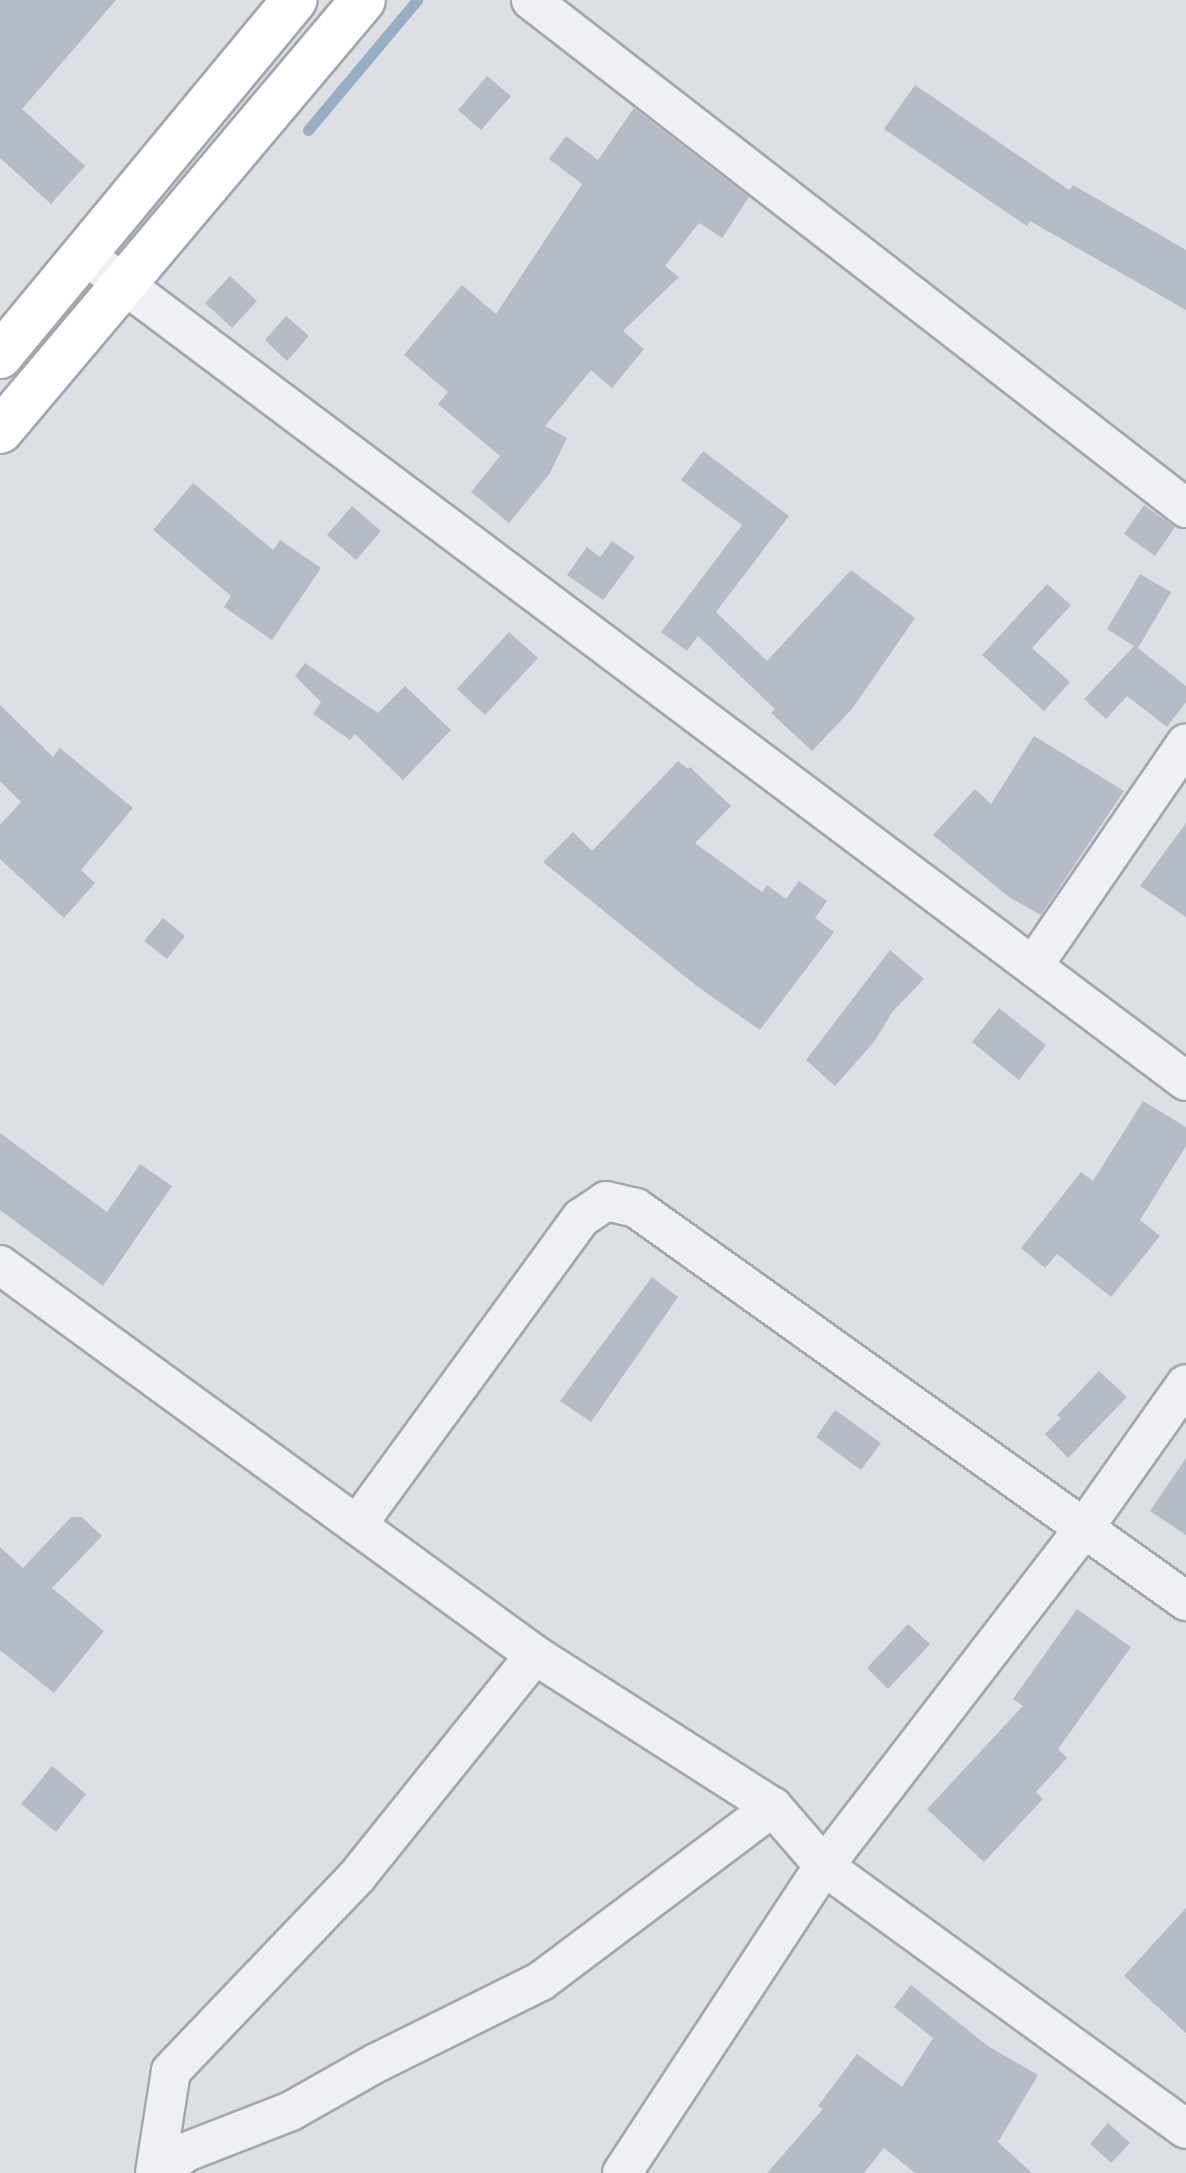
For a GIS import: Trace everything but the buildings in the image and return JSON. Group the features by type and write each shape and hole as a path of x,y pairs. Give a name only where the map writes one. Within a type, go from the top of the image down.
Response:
{"main road":[{"path":"0,356 295,0"},
{"path":"0,431 363,0"}],"street":[{"path":"531,0 1186,508"},
{"path":"85,255 1186,1081"},
{"path":"1033,966 1186,743"},
{"path":"357,1525 581,1218 606,1201 636,1208 1186,1601"},
{"path":"0,1265 535,1655 773,1807 824,1866 1186,2129"},
{"path":"622,2173 824,1866 1084,1528 1186,1384"},
{"path":"157,2173 171,2071 358,1875 535,1655"},
{"path":"157,2173 186,2152 291,2111 376,2063 541,1981 773,1807"}],"waterway":[{"path":"308,130 417,0"}]}
